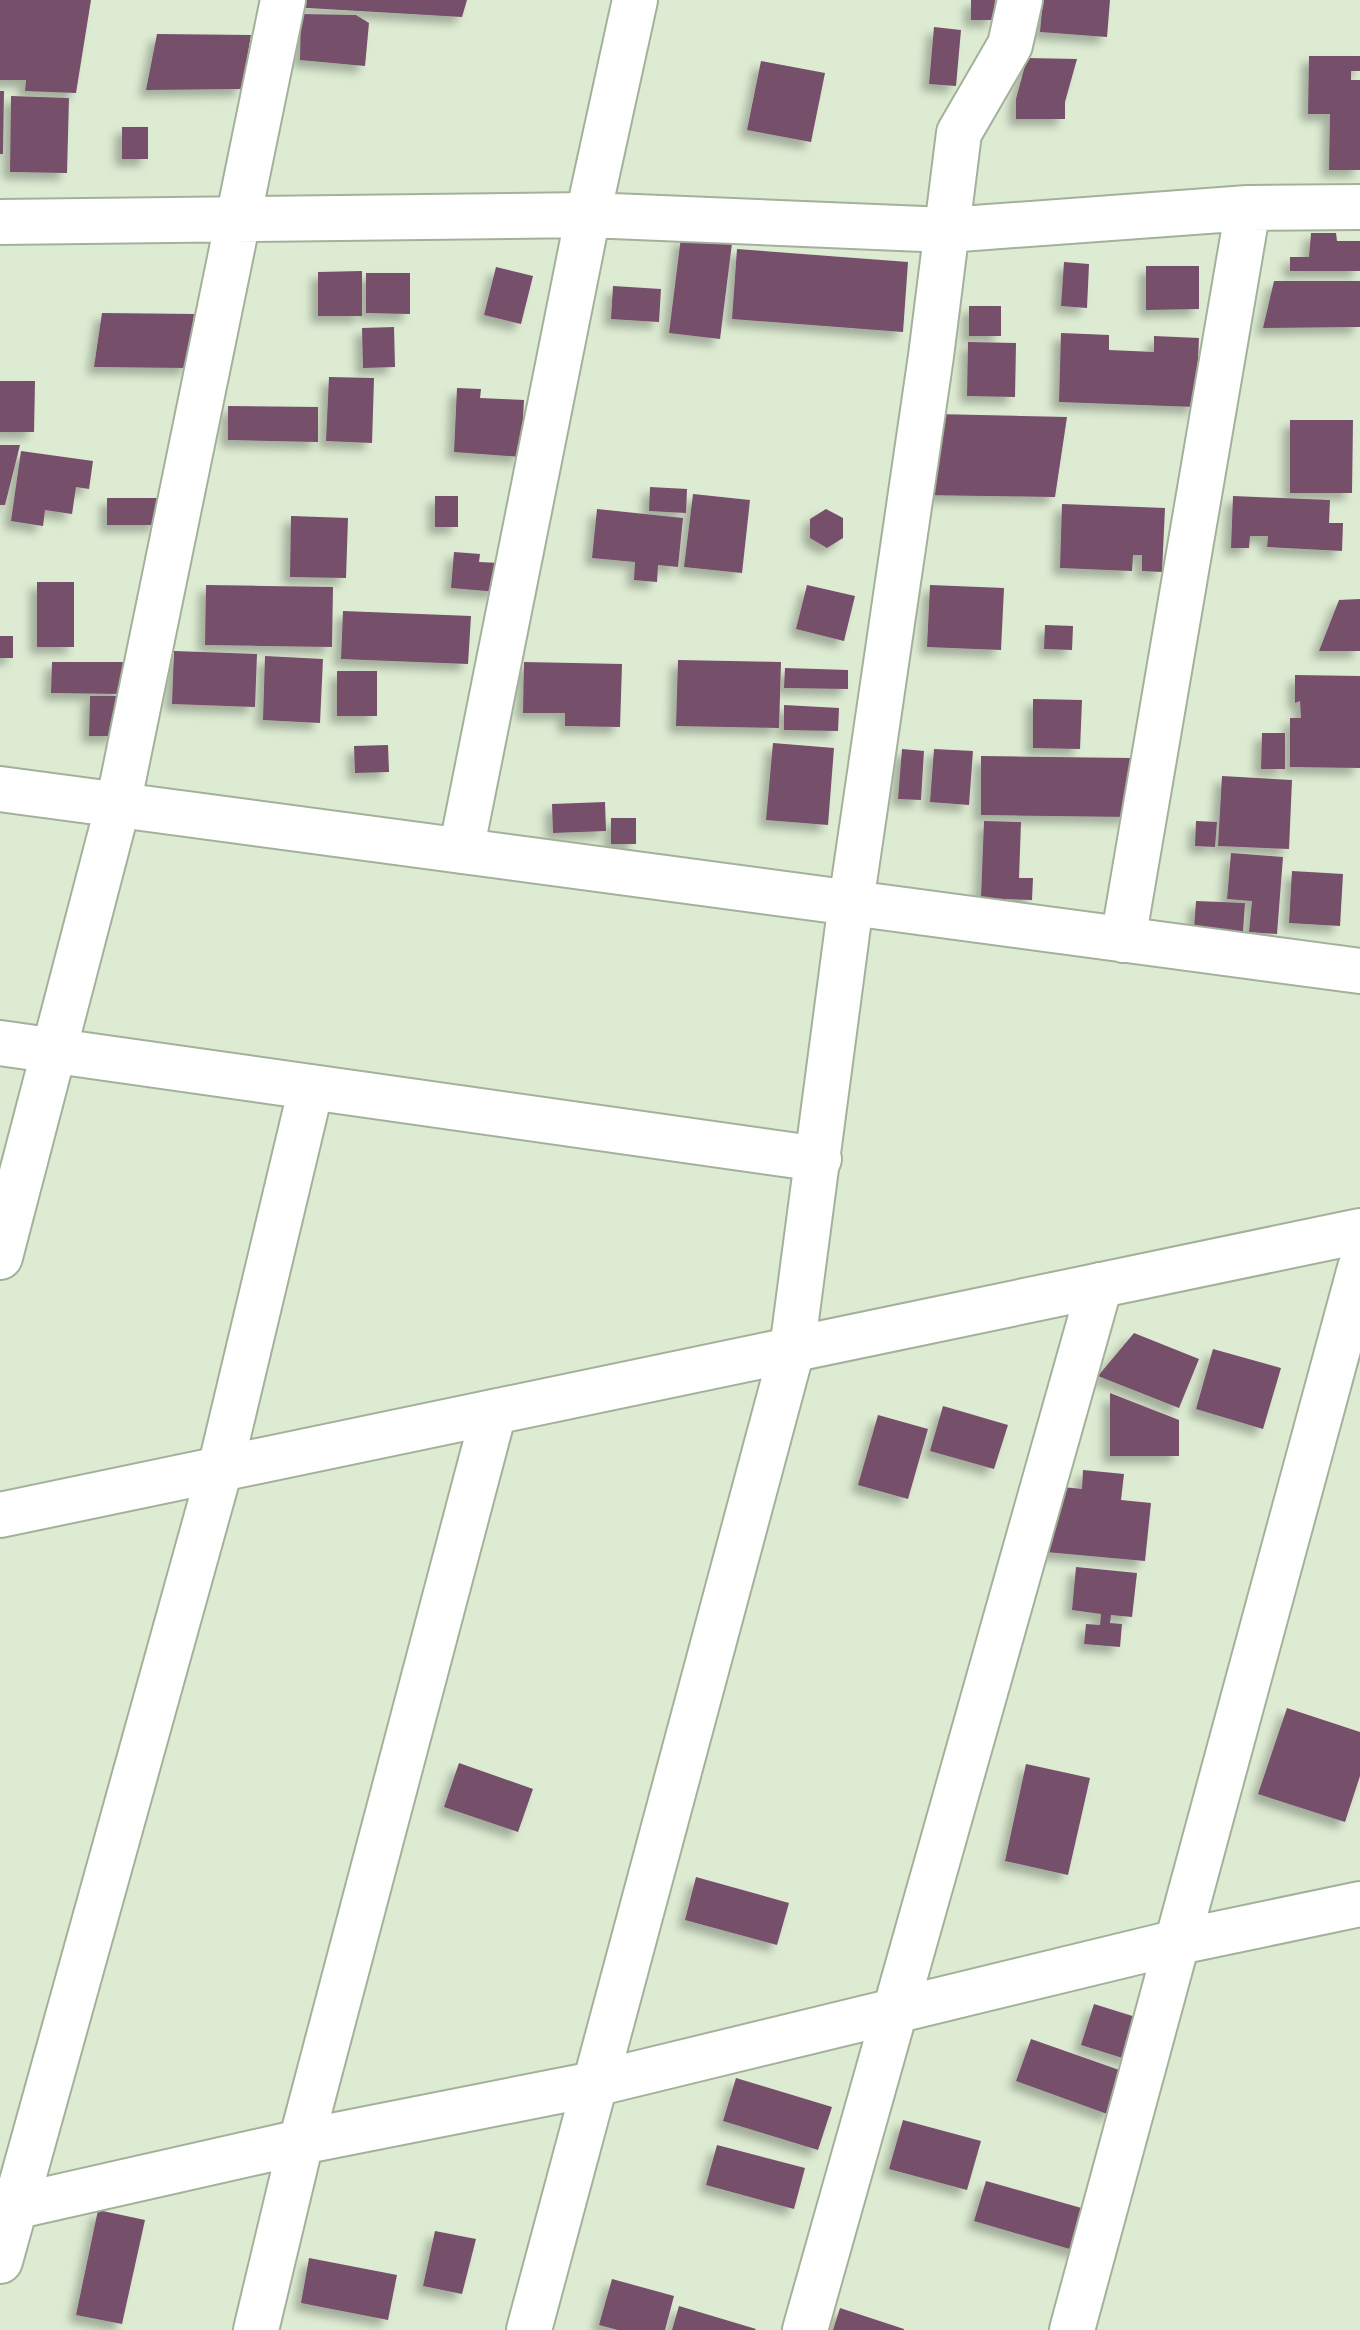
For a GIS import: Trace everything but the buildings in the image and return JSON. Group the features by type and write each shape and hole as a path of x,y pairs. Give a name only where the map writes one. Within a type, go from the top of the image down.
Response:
{"street":[{"path":"0,1257 118,805 283,0"},
{"path":"461,851 588,215 635,0"},
{"path":"529,2330 792,1350 959,133 1010,45 1020,0"},
{"path":"0,222 588,215 947,230 1248,208 1360,207"},
{"path":"1123,940 1248,208"},
{"path":"0,789 1360,971"},
{"path":"0,1043 819,1159"},
{"path":"0,2261 8,2208 220,1469 311,1088"},
{"path":"0,1515 1360,1231"},
{"path":"1072,2330 1174,1943 1360,1268"},
{"path":"805,2330 1100,1285"},
{"path":"256,2330 301,2142 494,1412"},
{"path":"8,2208 301,2142 594,2084 1174,1943 1360,1904"}]}
